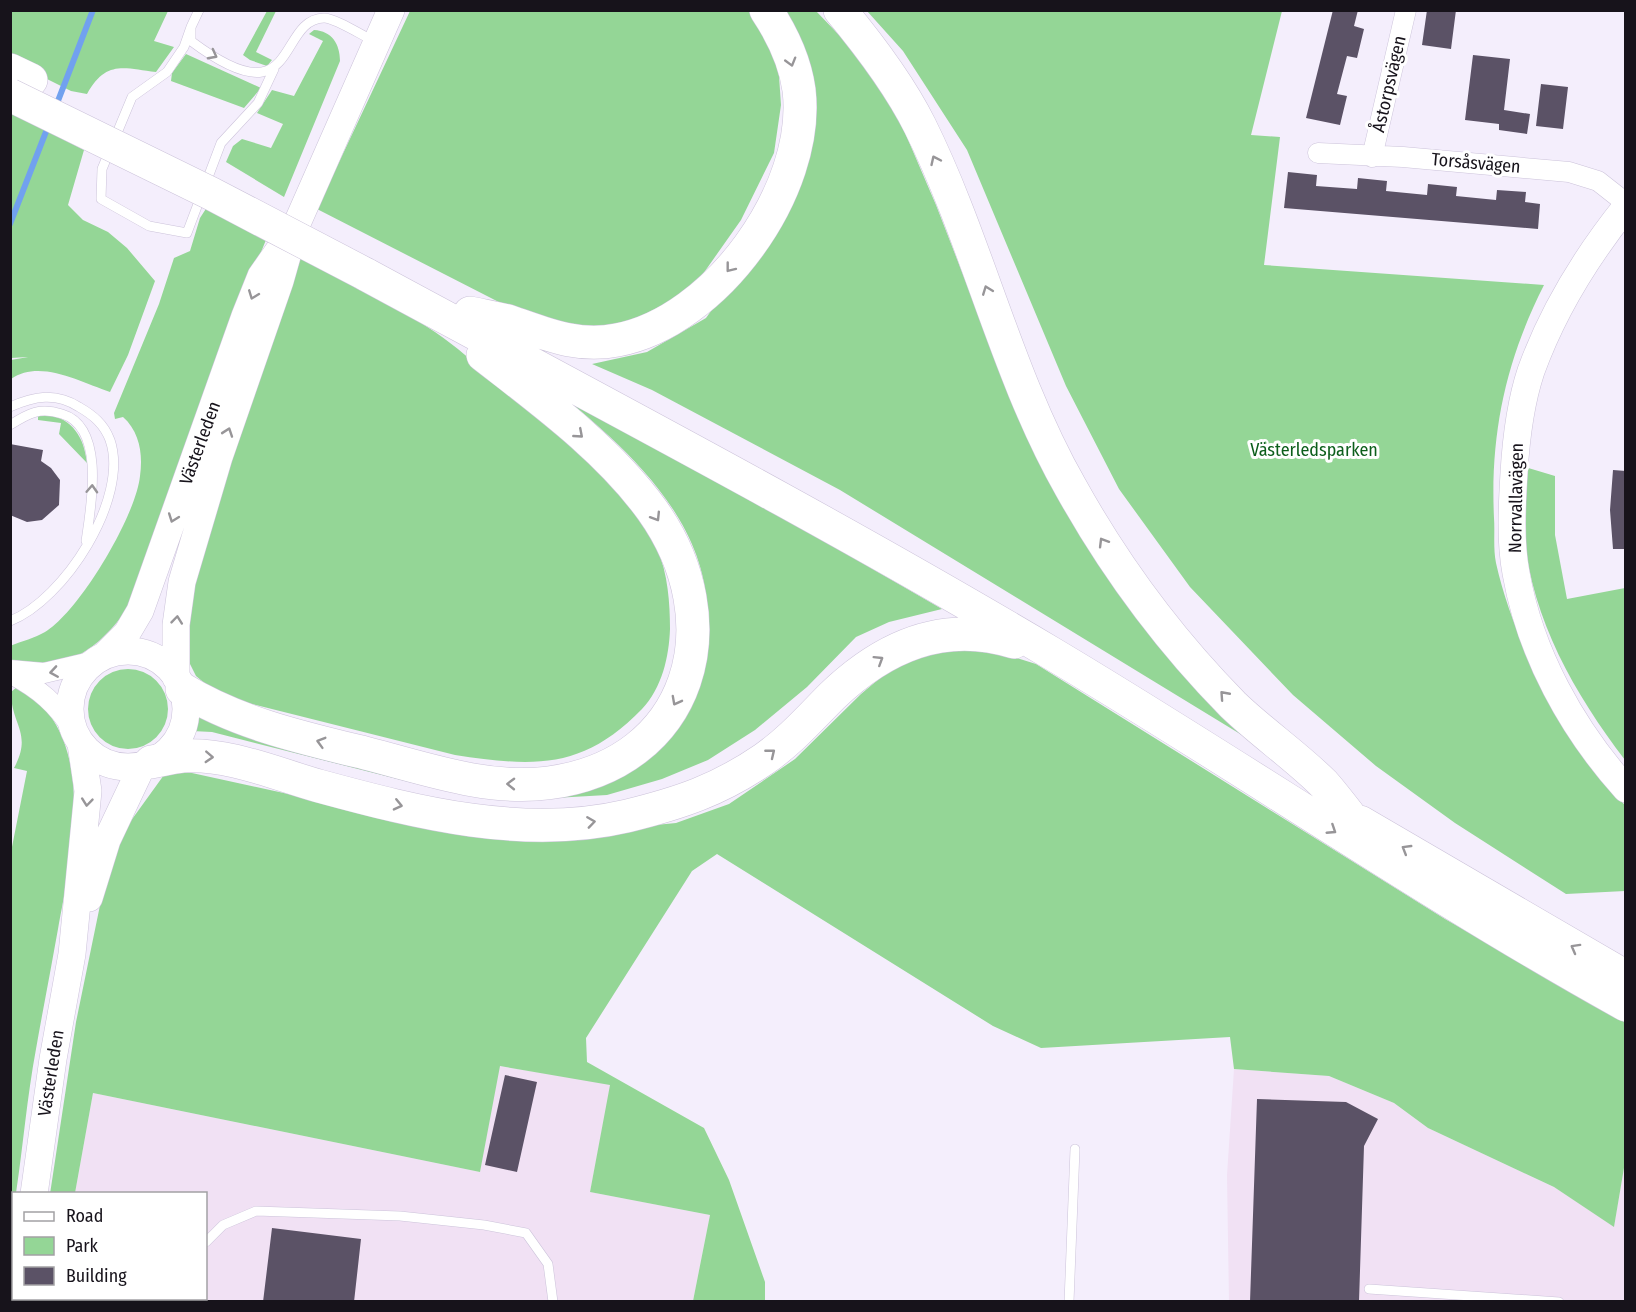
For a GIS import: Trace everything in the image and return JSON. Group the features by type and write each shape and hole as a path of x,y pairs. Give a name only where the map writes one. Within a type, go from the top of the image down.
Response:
{"highway":[{"path":"459,316 510,322 565,340 606,342 641,335 665,324 706,294 739,257 769,213 785,180 794,150 799,121 799,90 790,55 766,10"},
{"path":"840,10 873,50 919,124 950,190 1027,395 1070,485 1115,562 1148,607 1233,704 1324,784 1348,815"},
{"path":"10,70 459,316 917,558 1348,815 1626,976"},
{"path":"10,95 368,267"},
{"path":"459,316 1052,653 1466,914 1626,1005"},
{"path":"179,683 255,723 466,778 506,784 546,784 584,776 618,761 645,741 669,713 689,668 694,644 694,610 682,565 667,535 651,509 602,454 538,398 478,351 459,316"},
{"path":"146,764 183,756 220,758 433,813 489,822 565,825 623,817 682,802 723,784 765,758 872,664 913,643 934,636 975,633 1052,653"}],"main road":[{"name":"Västerleden","path":"179,683 176,625 182,582 219,457 280,281 295,228 391,10"},
{"name":"Norrvallavägen","path":"1626,205 1573,279 1531,373 1516,439 1512,530 1516,573 1529,623 1549,673 1574,720 1602,763 1626,789"},
{"name":"Västerleden","path":"100,658 127,633 140,611 261,276 295,228"},
{"path":"125,651 144,653 162,663 179,683 186,710 179,736 164,754 146,764 129,767 106,763 77,737 70,715 72,694 81,675 100,658 125,651"},
{"name":"Västerleden","path":"34,1192 53,1059 72,954 88,791 77,737"},
{"name":"Västerleden","path":"72,954 107,840 146,764"}],"street":[{"name":"Åstorpsvägen","path":"1372,157 1406,10"},
{"name":"Torsåsvägen","path":"1318,153 1403,157 1569,172 1598,181 1626,205"},
{"path":"10,672 45,674 100,658"},
{"path":"10,672 38,688 61,709 77,737"}],"lane":[{"path":"199,10 184,47 166,72 132,97 102,169 101,199 150,226 187,233 221,143 258,103 274,69 285,58 299,32 310,21 325,14 376,42"},
{"path":"191,27 191,41 227,63 247,72 274,69"},
{"path":"10,407 29,398 54,396 77,405 99,420 110,440 114,464 110,492 97,527 74,565 37,607 10,621"},
{"path":"10,425 31,412 48,410 71,416 83,429 91,454 93,478 85,547"},
{"path":"1069,1302 1075,1149"},
{"path":"207,1241 223,1226 256,1211 400,1216 484,1225 526,1233 548,1264 553,1302"},
{"path":"1370,1290 1559,1302"}],"shaded area":[{"path":"499,1066 611,1084 590,1192 710,1215 693,1301 56,1302 56,1300 207,1300 207,1192 75,1192 93,1093 480,1172"},
{"path":"1234,1069 1329,1076 1394,1103 1428,1128 1554,1187 1614,1226 1625,1162 1625,1301 1229,1302 1227,1175"}],"green space":[{"path":"10,11 168,11 154,41 174,47 156,72 116,69 101,76 87,94 71,91 11,61"},
{"path":"267,11 276,11 256,52 272,60 267,66 243,55"},
{"path":"410,11 749,11 765,33 774,54 779,76 781,105 774,153 741,220 698,281 681,296 638,321 589,330 526,316 317,209"},
{"path":"784,11 816,11 865,62 903,128 936,205 1016,411 1268,751 840,490 652,390 592,364 647,352 706,318 772,227 796,180"},
{"name":"Västerledsparken","path":"867,11 1282,11 1251,135 1280,137 1264,265 1544,285 1520,341 1503,398 1493,487 1495,558 1511,614 1546,695 1562,725 1591,768 1625,805 1625,891 1566,894 1455,823 1376,766 1293,695 1190,587 1119,489 1066,386 967,150 903,51"},
{"path":"314,30 326,33 334,40 340,61 284,197 226,162 233,146 242,139 271,148 283,124 257,113 272,90 294,96 323,41 309,34"},
{"path":"186,54 261,88 244,108 171,81 172,73"},
{"path":"10,112 84,150 68,205 83,220 108,232 127,248 155,281 128,355 110,392 73,378 47,372 22,373 11,379 11,360 28,357 11,358"},
{"path":"209,204 268,235 228,333 138,592 110,630 99,641 73,658 43,665 11,660 10,646 45,632 74,605 104,562 128,514 140,476 139,444 129,423 123,417 115,419 114,413 159,304 174,258 190,251 200,218"},
{"path":"299,258 402,311 450,343 564,436 606,477 642,524 661,558 666,578 670,629 666,661 655,692 649,701 620,729 599,744 578,754 533,762 455,755 232,699 214,691 196,676 187,658 187,593"},
{"path":"535,374 942,609 889,622 856,637 807,687 755,730 708,760 662,779 607,795 519,800 433,788 212,732 192,731 194,714 433,779 603,777 703,653 708,624 701,571 689,537 670,505 647,475 592,421"},
{"path":"46,414 63,420 76,431 83,445 87,463 59,434 61,423 38,420 38,416"},
{"path":"1525,467 1555,476 1555,535 1567,599 1625,588 1625,760 1587,706 1556,649 1543,619 1527,555 1523,515"},
{"path":"960,645 1001,653 1036,664 1445,919 1625,1021 1625,1162 1614,1227 1554,1187 1428,1128 1394,1103 1329,1076 1234,1069 1230,1037 1041,1048 993,1026 717,854 692,871 586,1038 587,1062 704,1128 729,1180 765,1282 765,1301 693,1301 710,1215 590,1192 610,1085 500,1066 480,1172 93,1093 75,1192 50,1192 76,1022 112,847 169,768 430,825 525,838 676,823 729,804 795,759 861,694 892,668 927,652"},
{"path":"120,669 136,669 157,680 168,701 168,717 157,738 136,749 120,749 106,743 94,731 88,717 88,701 94,687 106,675"},
{"path":"17,687 43,707 60,733 70,763 74,796 73,831 64,899 33,1067 16,1192 12,1192 11,1240 10,857 27,771 14,768 22,746 11,692"}],"building":[{"path":"1333,10 1358,10 1354,26 1364,29 1357,58 1347,56 1337,94 1347,96 1340,125 1306,118"},
{"path":"1427,10 1456,10 1451,49 1422,45"},
{"path":"1473,55 1510,59 1504,110 1530,114 1527,134 1499,130 1499,124 1465,120"},
{"path":"1541,84 1568,87 1563,129 1536,126"},
{"path":"1288,172 1317,175 1316,186 1357,189 1358,178 1387,181 1386,191 1427,195 1428,184 1457,187 1456,196 1496,200 1497,190 1526,192 1525,202 1540,204 1538,229 1284,208"},
{"path":"10,444 43,450 41,461 51,468 60,480 59,505 42,520 27,522 10,515"},
{"path":"1613,470 1626,471 1626,549 1613,549 1610,510"},
{"path":"505,1075 537,1082 517,1172 485,1165"},
{"path":"1257,1099 1346,1102 1378,1119 1364,1146 1359,1302 1250,1302"},
{"path":"272,1228 361,1239 354,1302 263,1302"}],"waterway":[{"path":"56,106 93,10"},
{"path":"10,224 49,124"}]}
